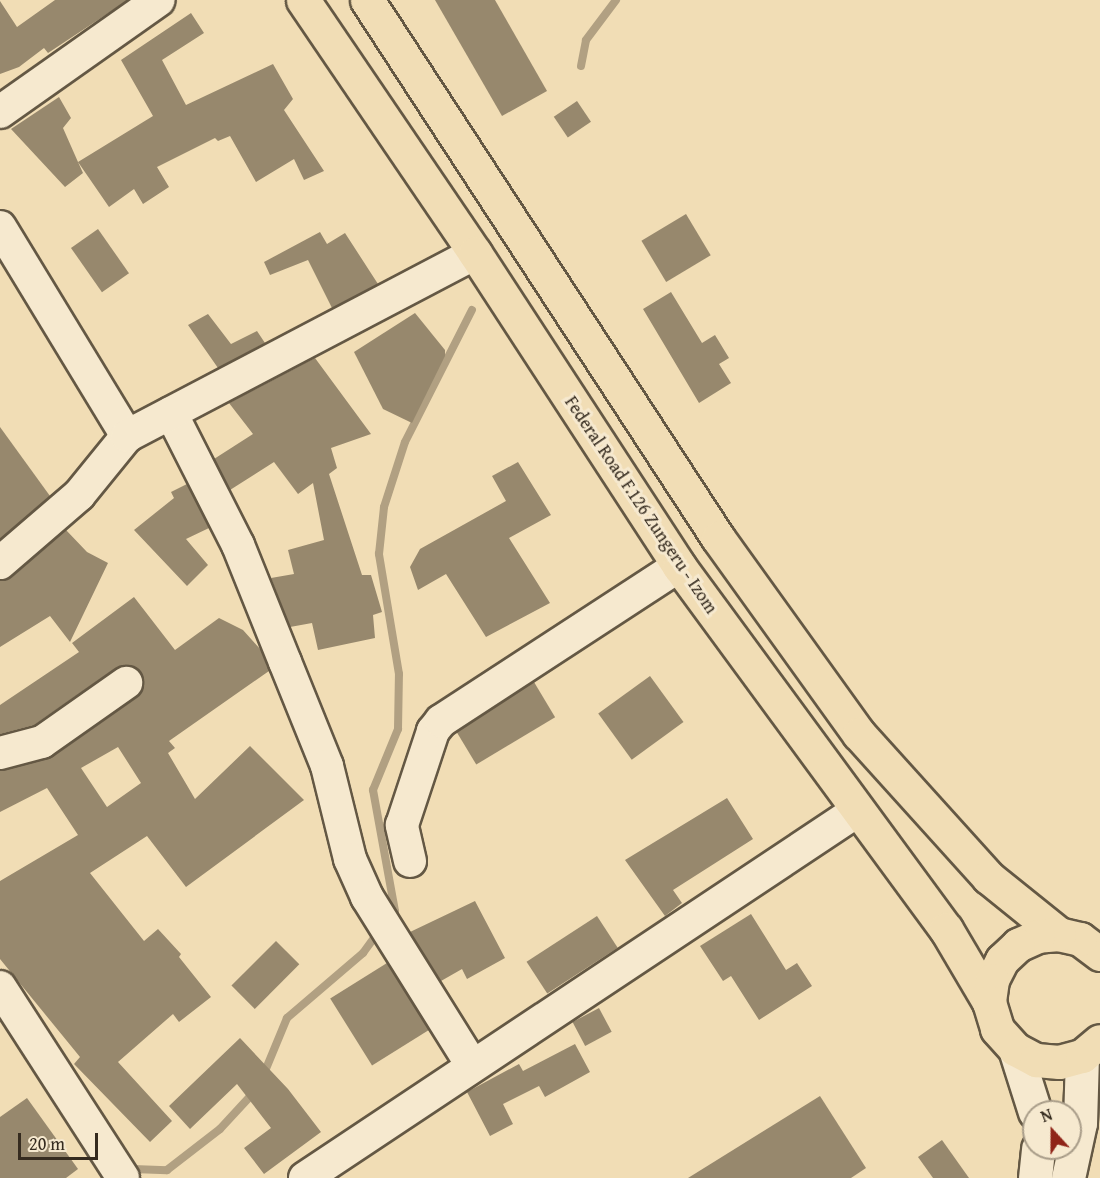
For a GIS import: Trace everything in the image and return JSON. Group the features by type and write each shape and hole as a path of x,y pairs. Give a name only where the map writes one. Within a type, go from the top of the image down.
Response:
{"main road":[{"name":"Federal Road F.126 Zungeru - Izom","path":"303,0 475,253 679,566 946,929 989,1002 997,1029 1015,1049"},
{"path":"367,0 718,538 859,734 988,877 1059,934"},
{"path":"989,1002 992,980 1010,953 1038,936 1059,934 1080,939 1100,954"},
{"path":"1015,1049 1036,1060 1059,1062 1091,1048"},
{"path":"1068,1178 1080,1124 1091,1048"},
{"path":"1015,1049 1031,1100"},
{"path":"1035,1178 1037,1160"}],"street":[{"path":"0,112 159,0"},
{"path":"0,227 128,436"},
{"path":"0,563 79,495 128,436 475,253"},
{"path":"171,413 238,545 327,766 350,859 375,915 472,1065"},
{"path":"410,861 402,825 433,731 441,721 679,566"},
{"path":"0,753 42,742 126,683"},
{"path":"305,1178 857,811"},
{"path":"0,987 123,1178"}],"building":[{"path":"55,0 128,0 48,53 44,48 19,67 0,74 0,1 17,27"},
{"path":"435,0 495,0 547,91 502,116"},
{"path":"191,13 204,33 162,60 186,105 273,64 293,99 284,110 324,171 304,180 294,159 256,182 230,136 218,141 215,138 157,167 169,187 143,204 134,189 109,207 78,162 153,116 121,60"},
{"path":"59,97 71,118 63,128 83,173 65,187 11,129"},
{"path":"577,101 591,122 568,137 554,117"},
{"path":"686,214 711,255 666,282 641,241"},
{"path":"98,229 129,273 102,292 71,248"},
{"path":"320,232 327,244 345,233 378,284 332,308 308,260 270,275 264,262"},
{"path":"671,292 702,343 715,335 729,358 719,364 731,383 699,403 643,309"},
{"path":"415,313 445,350 445,356 412,423 383,409 354,352"},
{"path":"208,314 231,344 257,331 265,343 218,368 188,325"},
{"path":"315,358 371,434 331,448 337,468 329,474 362,575 371,575 382,612 373,615 375,638 318,650 312,623 290,627 271,578 294,574 288,550 324,540 313,483 298,494 274,462 230,490 214,459 253,434 229,403"},
{"path":"0,427 50,496 0,539"},
{"path":"518,462 551,515 509,538 550,603 486,637 446,574 418,590 410,567 420,549 506,501 492,476"},
{"path":"187,484 209,528 186,539 208,565 187,586 134,530 174,498 171,492"},
{"path":"66,530 87,552 108,563 70,642 50,616 0,647 0,581 12,577"},
{"path":"134,597 175,650 219,618 243,630 261,650 269,671 169,741 175,748 168,753 195,799 250,746 304,800 186,887 147,836 90,873 144,941 158,929 181,954 179,957 211,997 179,1022 173,1014 118,1062 172,1121 150,1142 74,1064 80,1057 0,959 0,881 78,835 47,788 0,812 0,770 52,757 136,698 144,681 133,666 116,668 34,725 0,734 0,705 79,652 72,643","holes":["118,747 141,783 107,807 81,768"]},
{"path":"650,676 684,722 632,760 598,714"},
{"path":"534,682 555,717 476,765 455,729"},
{"path":"727,798 753,839 673,890 682,903 665,916 625,860"},
{"path":"475,901 505,958 467,979 462,969 441,981 410,932"},
{"path":"751,914 786,970 797,963 812,986 759,1020 731,976 723,981 700,946"},
{"path":"597,916 618,948 547,994 527,962"},
{"path":"276,941 299,964 255,1009 231,986"},
{"path":"387,963 429,1030 372,1066 330,999"},
{"path":"599,1008 612,1032 585,1046 573,1022"},
{"path":"240,1038 288,1089 321,1132 264,1174 244,1148 271,1128 237,1084 190,1129 169,1106"},
{"path":"575,1044 590,1072 545,1097 539,1086 503,1104 513,1124 490,1136 467,1092 519,1064 523,1071"},
{"path":"820,1096 866,1168 851,1178 688,1178"},
{"path":"27,1098 78,1169 66,1178 0,1178 0,1117"},
{"path":"942,1140 969,1178 933,1178 918,1157"}],"waterway":[{"path":"581,66 586,40 616,0"},
{"path":"388,920 395,911 373,790 398,729 399,674 379,554 384,507 405,442 472,310"},
{"path":"263,1076 287,1018 363,953 380,930"},
{"path":"133,1169 167,1170 220,1129 256,1090"}]}
